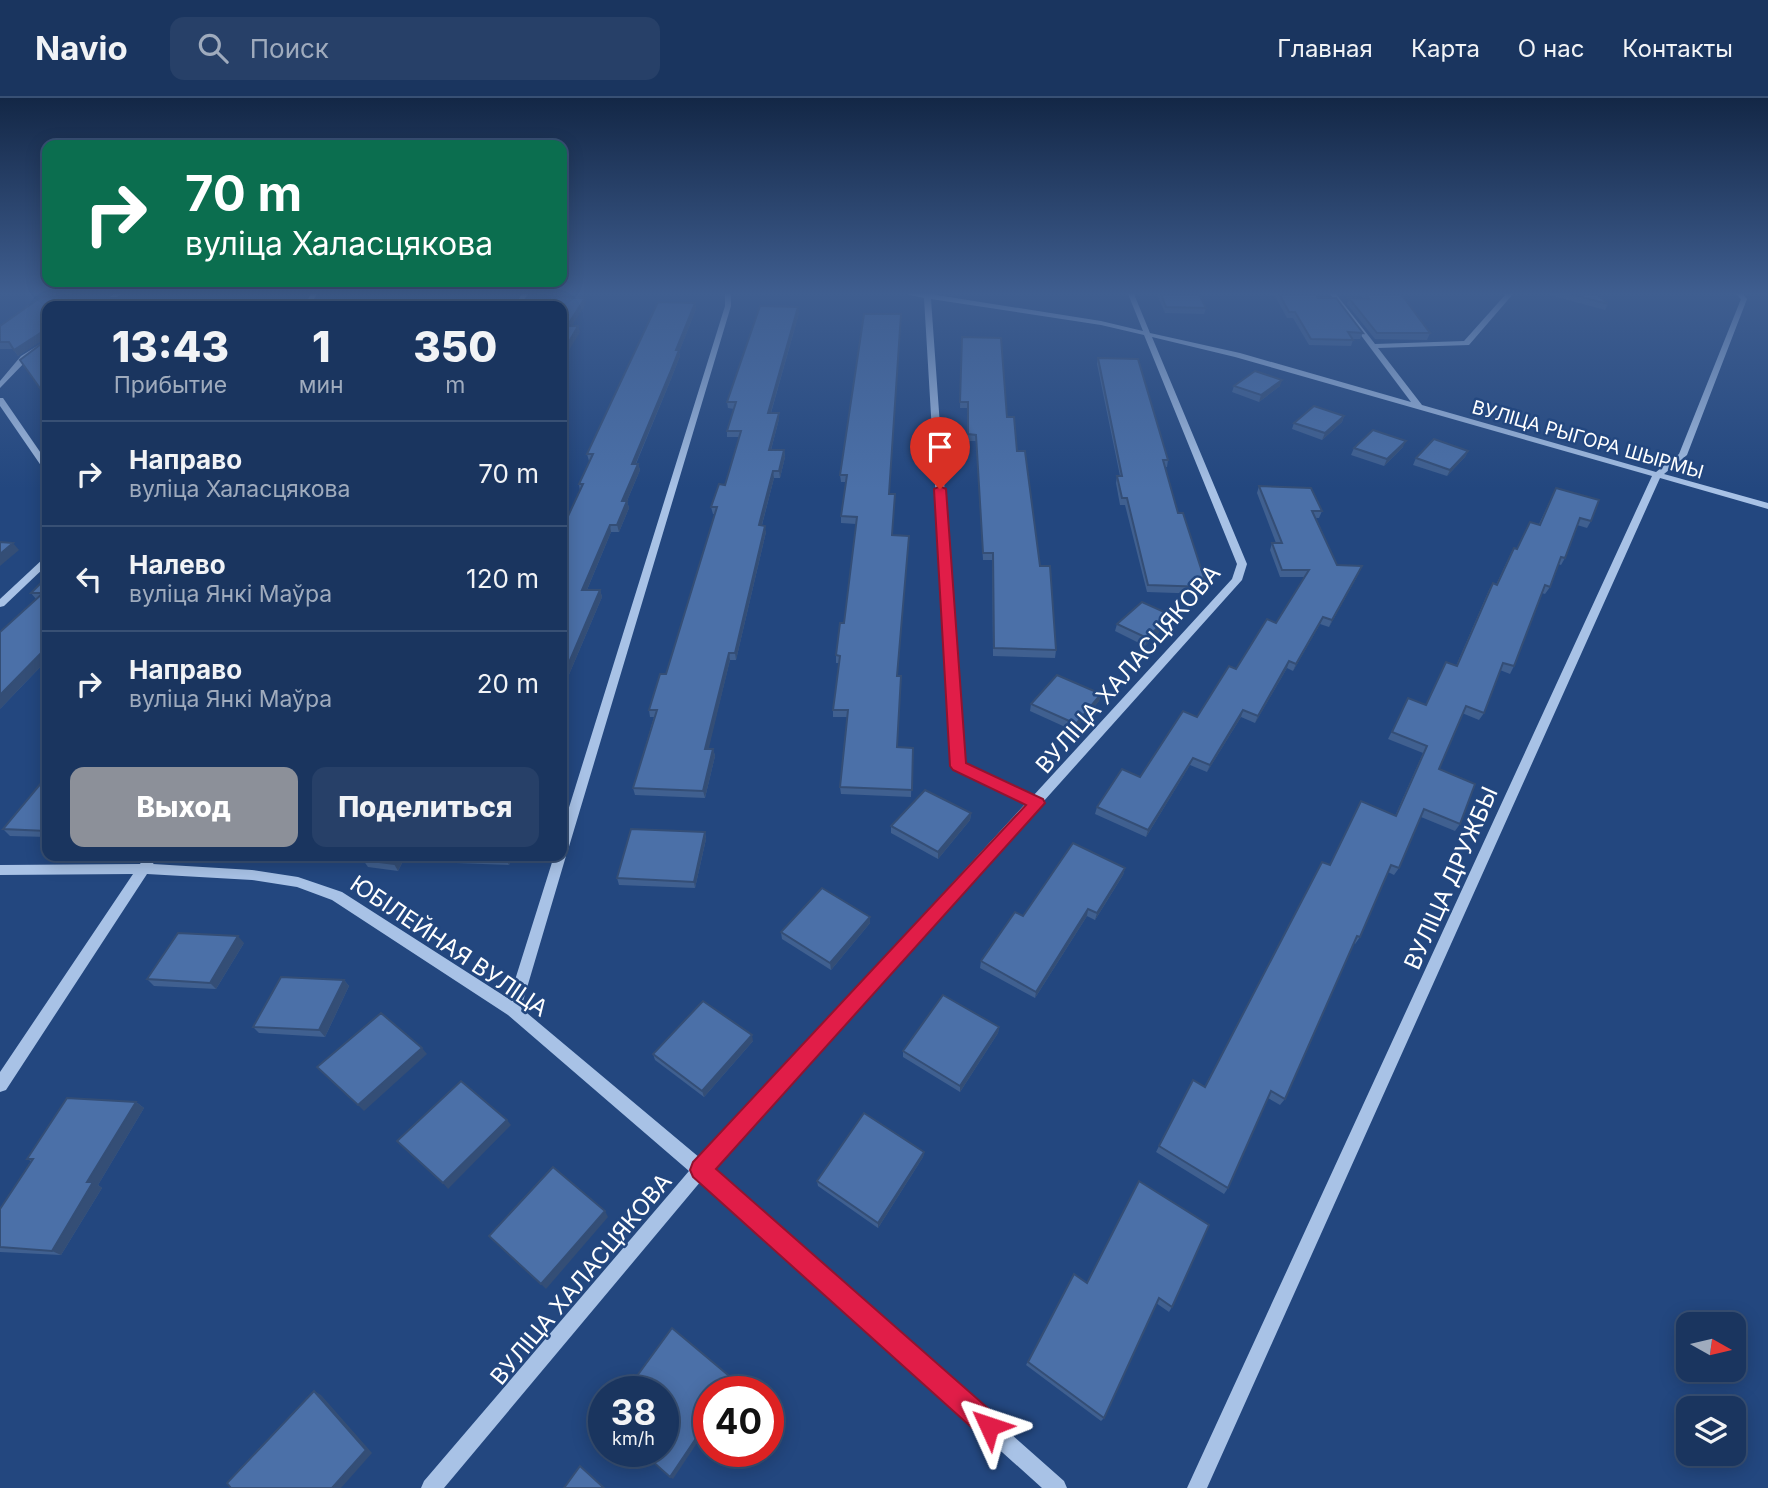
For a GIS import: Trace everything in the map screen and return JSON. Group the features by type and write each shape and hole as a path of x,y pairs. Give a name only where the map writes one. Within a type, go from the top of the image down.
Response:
{"street":[{"path":"0,386 23,359"},
{"path":"567,834 712,359"},
{"path":"931,359 958,766 1037,803"},
{"name":"ВУЛІЦА ХАЛАСЦЯКОВА","path":"431,1488 701,1170 1237,580 1242,564 1159,359"},
{"name":"ВУЛІЦА РЫГОРА ШЫРМЫ","path":"1251,359 1768,506"},
{"path":"1381,359 1419,407"},
{"name":"ВУЛІЦА ДРУЖБЫ","path":"1197,1488 1657,475 1683,455 1721,359"},
{"path":"0,400 42,461"},
{"path":"0,604 42,565"},
{"path":"513,1010 558,861"},
{"path":"0,1084 147,862"},
{"name":"ЮБІЛЕЙНАЯ ВУЛІЦА","path":"0,870 147,862 298,883 338,896 513,1010 701,1170"},
{"path":"701,1170 1057,1488"}],"building":[{"path":"42,359 42,391 20,360"},
{"path":"631,359 675,359 632,464 638,464 622,501 627,501 617,525 610,525 582,590 600,590 567,667 567,518 593,454 587,454"},
{"path":"742,359 783,359 768,413 779,413 769,450 784,450 779,471 773,471 759,525 765,526 735,653 729,653 705,749 713,749 703,791 633,788 657,710 649,710 660,674 666,674 717,507 711,507 719,484 725,485 741,431 727,431 736,402 727,402"},
{"path":"857,359 898,359 889,494 895,494 892,535 909,536 897,676 901,676 897,747 913,748 912,790 840,787 848,710 833,710 840,656 836,655 840,623 844,623 857,517 841,516 847,475 840,475"},
{"path":"961,359 1003,359 1007,417 1014,417 1017,451 1025,451 1040,566 1050,566 1056,650 994,648 993,553 983,553 976,435 968,434 968,402 960,402"},
{"path":"1098,359 1138,359 1168,460 1163,460 1178,513 1183,513 1207,587 1148,585 1127,498 1122,498 1117,476 1122,476"},
{"path":"1255,371 1282,380 1261,395 1234,386"},
{"path":"1314,406 1344,416 1325,433 1294,423"},
{"path":"1373,430 1406,441 1387,459 1354,448"},
{"path":"1434,439 1468,451 1450,470 1416,458"},
{"path":"1259,486 1311,488 1322,511 1312,511 1337,565 1362,566 1332,620 1323,617 1296,664 1289,661 1258,716 1243,710 1210,765 1193,758 1148,830 1097,807 1122,769 1140,777 1183,711 1197,717 1229,666 1236,669 1267,619 1276,623 1309,570 1282,570 1272,543 1282,543"},
{"path":"1556,488 1599,500 1591,521 1580,518 1565,558 1561,557 1550,587 1545,585 1514,666 1503,663 1484,713 1466,706 1439,769 1475,784 1460,824 1424,809 1399,868 1391,865 1285,1099 1271,1091 1228,1188 1159,1146 1193,1080 1205,1087 1322,862 1330,865 1361,801 1396,816 1427,746 1392,732 1408,698 1426,705 1446,662 1457,666 1493,583 1497,585 1514,548 1517,549 1530,522 1540,525"},
{"path":"0,542 13,543 0,554"},
{"path":"42,582 42,593 31,593"},
{"path":"42,594 42,652 0,695 0,632"},
{"path":"1142,602 1171,615 1147,638 1117,624"},
{"path":"1057,675 1101,694 1076,724 1031,704"},
{"path":"42,782 42,831 3,829"},
{"path":"925,790 971,813 938,852 891,826"},
{"path":"631,829 705,832 694,882 617,878"},
{"path":"1073,843 1125,868 1097,913 1088,909 1036,992 981,961 1015,912 1023,916"},
{"path":"371,861 396,861 394,864"},
{"path":"822,888 870,917 830,963 781,932"},
{"path":"178,933 238,936 210,983 147,979"},
{"path":"281,977 344,980 319,1030 253,1027"},
{"path":"943,995 999,1027 960,1086 903,1051"},
{"path":"703,1001 752,1035 702,1091 653,1054"},
{"path":"381,1013 422,1048 358,1105 317,1067"},
{"path":"461,1081 507,1120 443,1183 397,1141"},
{"path":"67,1098 136,1102 87,1182 93,1182 52,1251 0,1247 0,1209 33,1159 27,1159"},
{"path":"864,1113 924,1152 878,1223 817,1181"},
{"path":"553,1167 605,1211 541,1284 489,1236"},
{"path":"1139,1181 1209,1225 1172,1307 1159,1298 1104,1418 1028,1362 1074,1274 1087,1283"},
{"path":"672,1328 729,1376 693,1376 693,1443 679,1464 679,1376 637,1376"},
{"path":"314,1391 366,1450 332,1488 231,1488 227,1483"},
{"path":"580,1466 604,1488 564,1488"},
{"path":"659,1467 677,1467 670,1477"}],"route":[{"path":"940,489 958,766 1037,803 701,1170 989,1426"}]}
